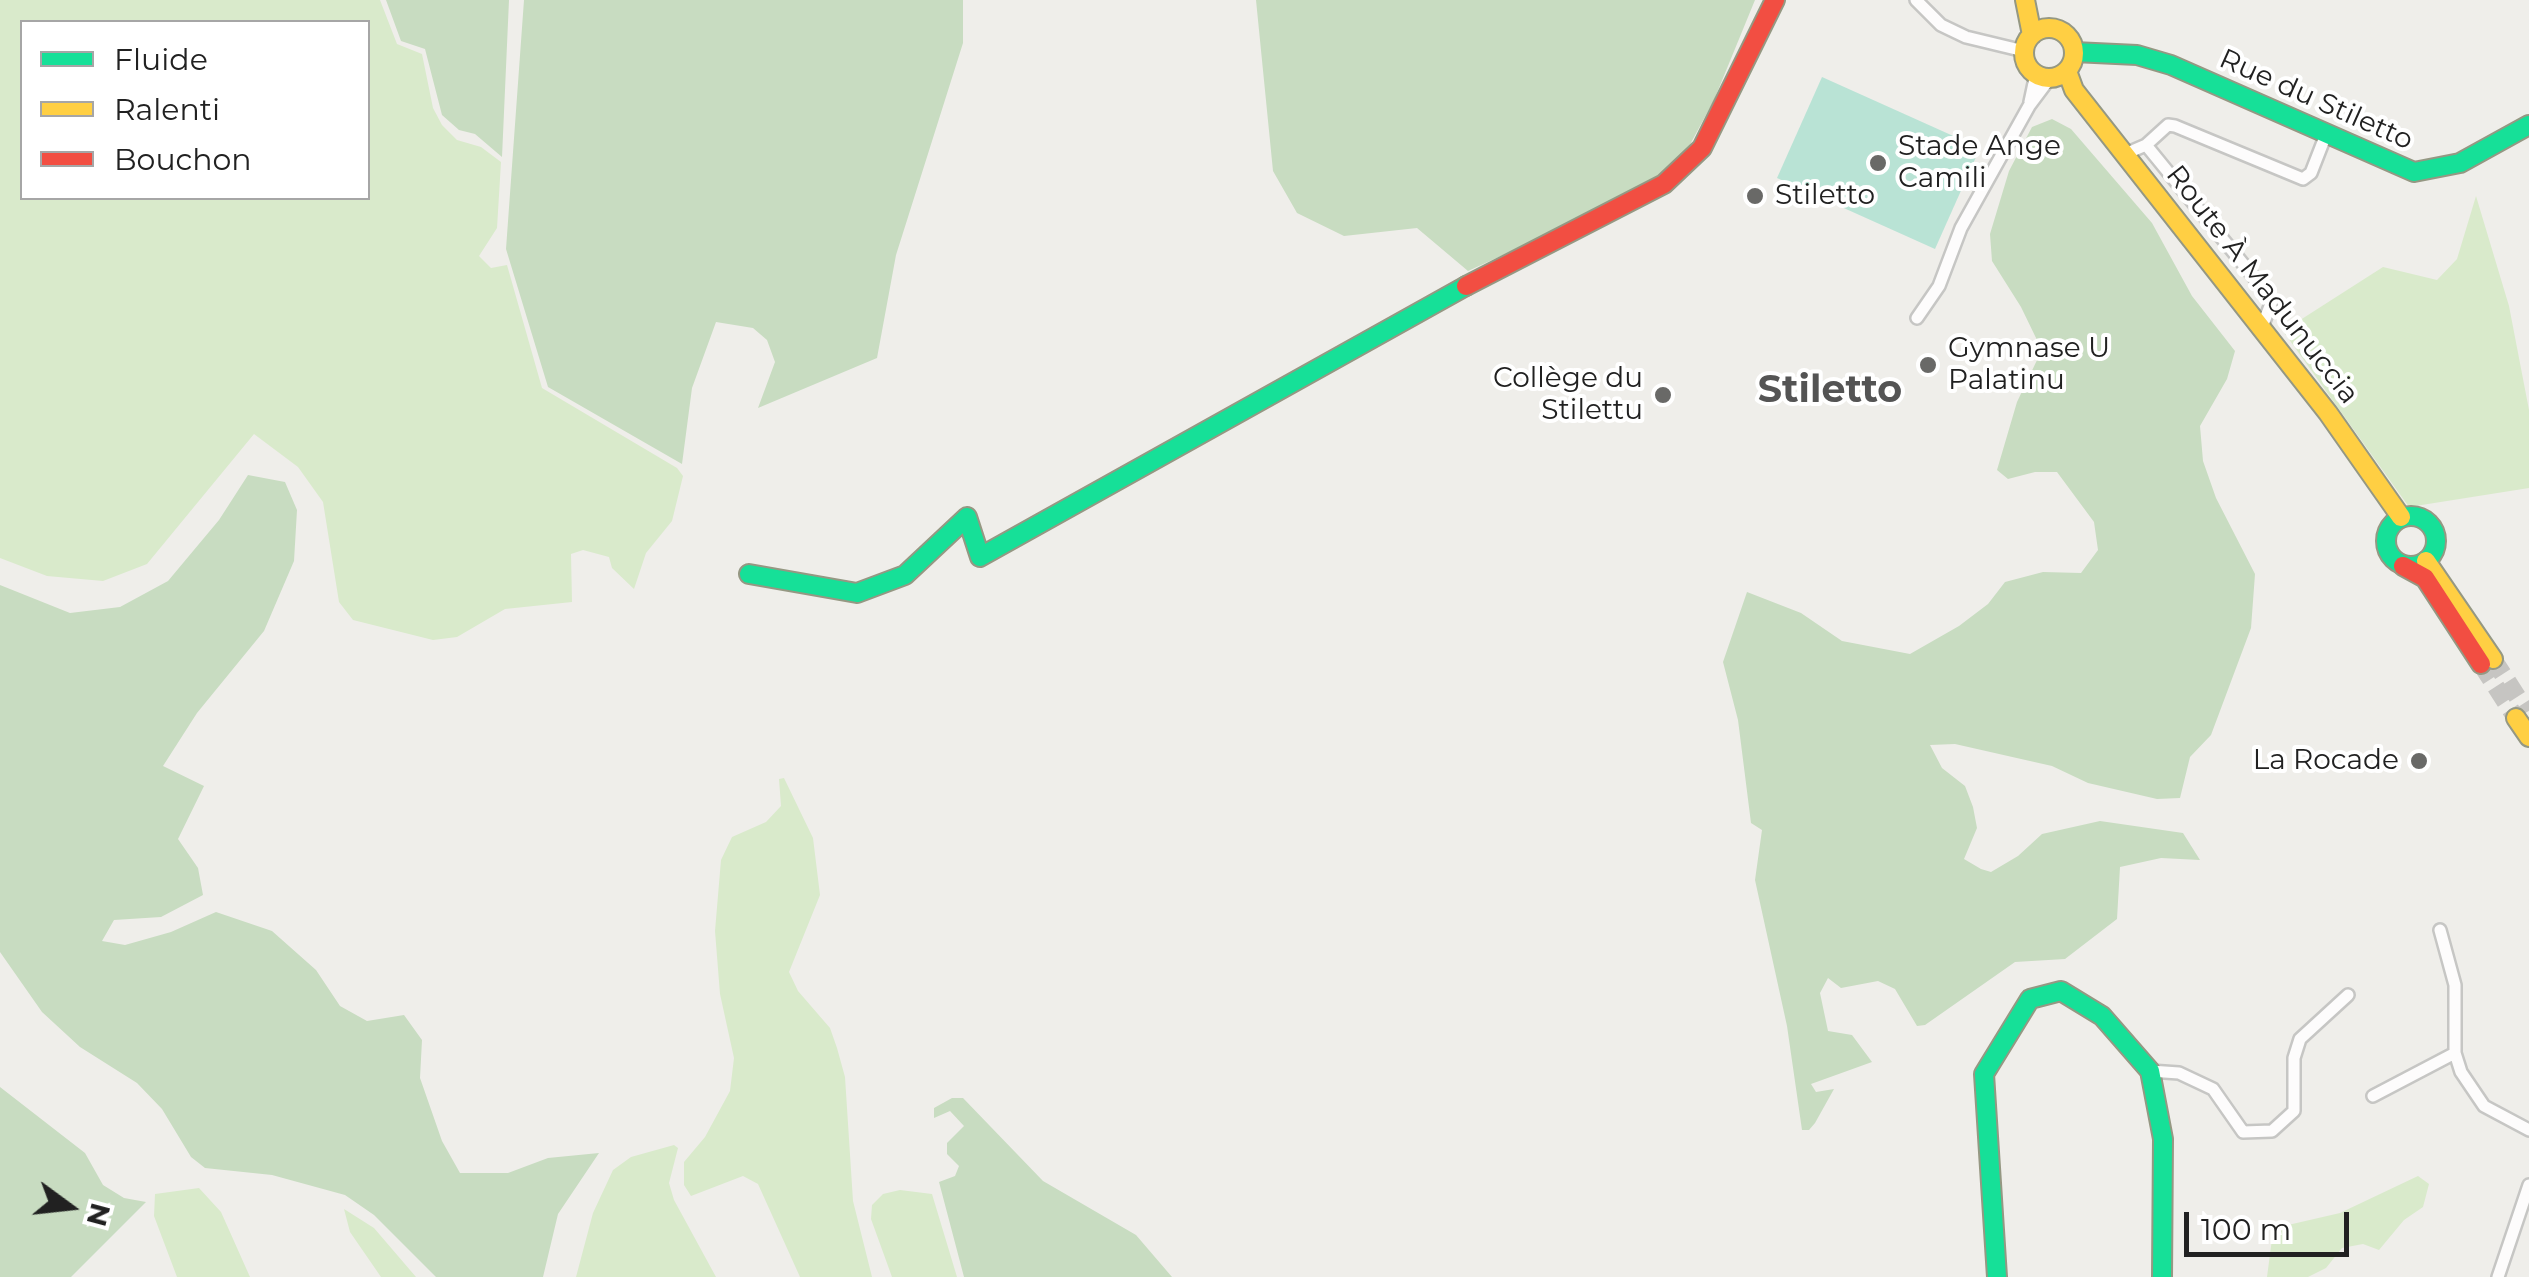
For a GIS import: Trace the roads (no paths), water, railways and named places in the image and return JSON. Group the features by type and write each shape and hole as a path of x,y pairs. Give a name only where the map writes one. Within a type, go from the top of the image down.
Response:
{"street":[{"path":"749,574 857,593 905,575 967,516 980,556 1111,488 1464,287 1664,184 1702,148 1776,0"},
{"path":"1916,0 1940,24 1966,38 2068,37 2074,52 2029,106 1961,228 1938,286 1916,318"},
{"path":"2026,5 2034,38 2027,64 2052,75"},
{"name":"Rue du Stiletto","path":"2074,52 2137,55 2171,66 2392,166 2426,172 2460,163 2529,125"},
{"name":"Route À Madunuccia","path":"2052,75 2074,90 2262,327 2400,517"},
{"path":"2125,154 2146,145 2168,125 2303,178 2311,173 2325,136"},
{"path":"2146,145 2272,301 2262,327"},
{"path":"2400,517 2424,518 2433,527 2437,539 2426,561 2487,661 2425,578 2388,552 2386,532 2400,517"},
{"path":"2403,565 2426,561"},
{"path":"2524,715 2529,736"},
{"path":"2440,930 2455,986 2455,1053 2476,1098 2529,1130"},
{"path":"1997,1277 1982,1094 1984,1074 2013,1020 2030,998 2061,991 2102,1016 2150,1070 2163,1140 2162,1277"},
{"path":"2150,1070 2179,1074 2212,1088 2234,1125 2243,1132 2272,1131 2294,1111 2294,1058 2300,1039 2348,996"},
{"path":"2373,1096 2455,1053"},
{"path":"2498,1277 2529,1185"}],"tunnel":[{"path":"2493,659 2527,712"},
{"path":"2481,664 2516,718"}],"place":[{"name":"Stade Ange Camili","path":"1878,163"},
{"name":"Stiletto","path":"1755,196"},
{"name":"Gymnase U Palatinu","path":"1928,365"},
{"name":"Collège du Stilettu","path":"1663,395"},
{"name":"La Rocade","path":"2419,761"}],"district":[{"name":"Stiletto","path":"1830,391"}]}
